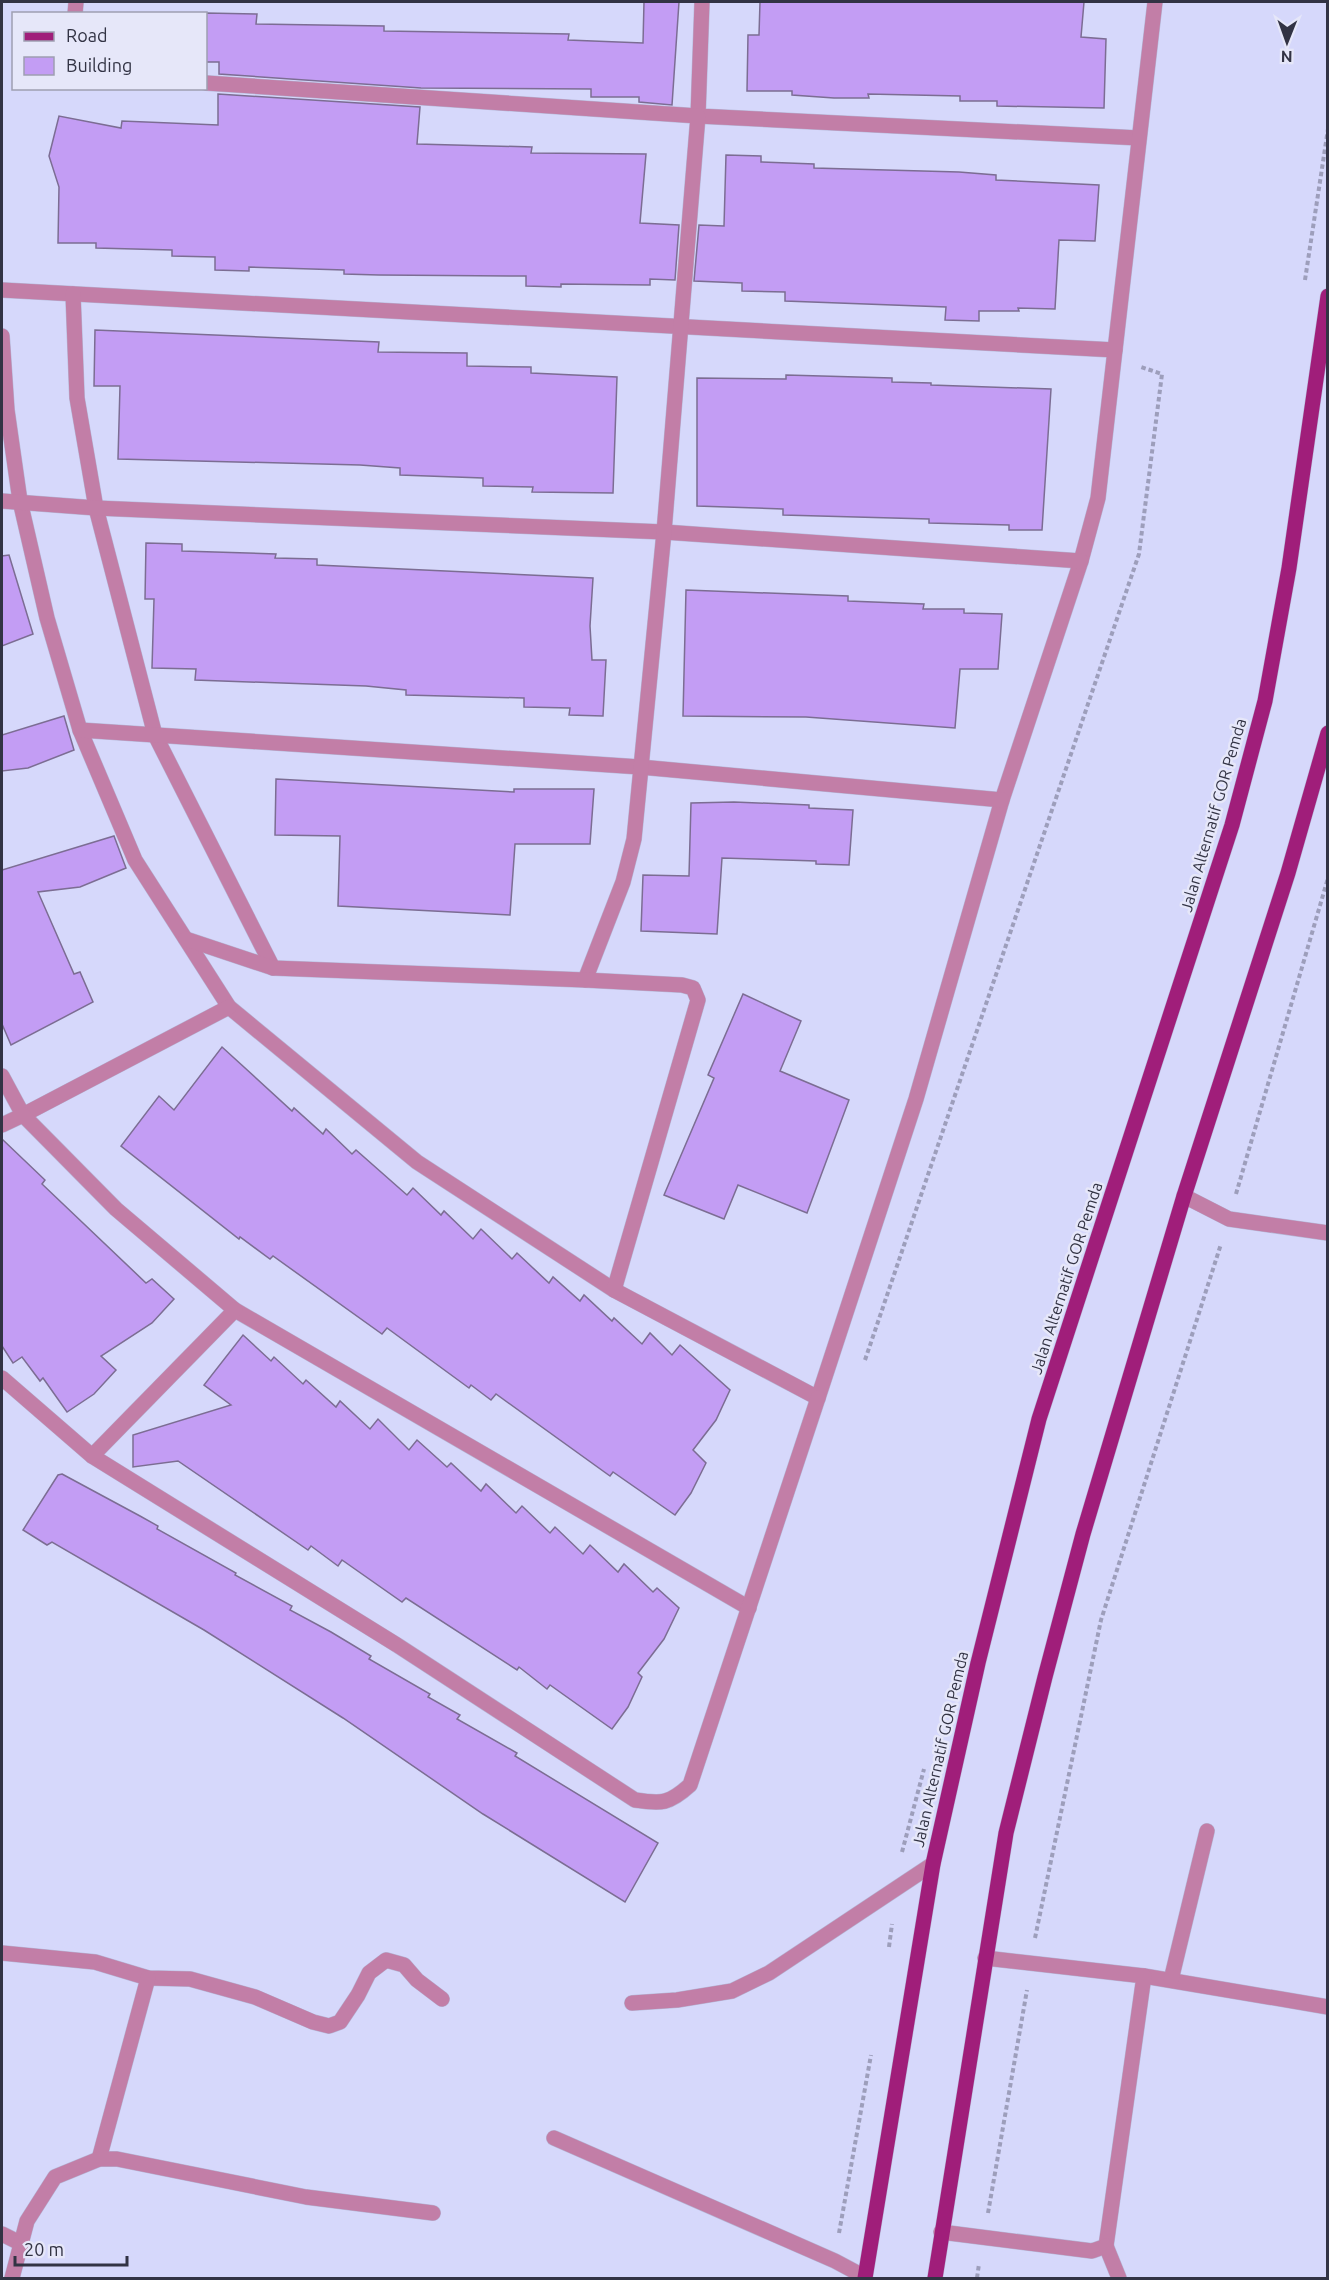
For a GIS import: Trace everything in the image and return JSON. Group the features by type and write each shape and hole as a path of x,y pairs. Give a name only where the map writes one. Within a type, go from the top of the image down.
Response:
{"main road":[{"name":"Jalan Alternatif GOR Pemda","path":"865,2278 933,1864 978,1663 1039,1419 1232,825 1265,701 1289,568 1328,296"},
{"path":"935,2278 1006,1833 1083,1534 1184,1196 1288,873 1328,733"}],"street":[{"path":"585,980 623,882 633,839 664,532 681,327 698,116 702,2"},
{"path":"2,1378 92,1456 397,1645 635,1800 658,1804 673,1800 690,1785 916,1100 1002,800 1081,561 1098,498 1155,2"},
{"path":"207,83 698,116 1139,138"},
{"path":"2,290 1115,350"},
{"path":"73,294 77,398 96,508 155,735 273,968"},
{"path":"2,336 7,410 20,501 47,618 80,730 135,860 229,1007 417,1162 615,1290 818,1398"},
{"path":"2,501 96,508 664,532 1081,561"},
{"path":"80,730 640,767 1002,800"},
{"path":"186,939 273,968 585,980 682,985 693,988 698,1000 615,1290"},
{"path":"2,1125 229,1007"},
{"path":"2,1076 23,1115 116,1209 235,1310 749,1608"},
{"path":"1184,1196 1229,1220 1328,1233"},
{"path":"92,1456 235,1310"},
{"path":"1171,1980 1208,1831"},
{"path":"632,2003 677,2000 732,1991 769,1973 933,1864"},
{"path":"2,1953 95,1962 148,1978 190,1979 255,1997 313,2022 329,2026 340,2022 354,2003 369,1973 386,1960 404,1965 417,1980 442,1999"},
{"path":"985,1958 1144,1976 1328,2007"},
{"path":"1119,2278 1106,2246 1144,1976"},
{"path":"99,2159 148,1978"},
{"path":"554,2138 835,2261 865,2278"},
{"path":"12,2278 27,2221 55,2177 99,2159 117,2159 306,2197 433,2213"},
{"path":"941,2232 1092,2251 1106,2246"},
{"path":"2,2234 20,2243"}],"path":[{"path":"865,1360 1139,554 1162,374 1140,366 1115,350"},
{"path":"977,2278 1053,1843 1101,1620 1229,1220 1328,878"}],"building":[{"path":"644,2 679,2 672,105 639,102 639,97 591,97 591,89 421,88 219,74 219,62 207,62 207,13 257,14 256,24 384,26 384,31 569,34 568,40 643,43"},
{"path":"760,2 1084,2 1081,37 1106,39 1104,108 997,106 997,101 960,101 960,96 868,94 869,98 834,98 792,95 792,91 747,91 748,35 759,35"},
{"path":"218,94 420,107 417,144 532,147 531,153 646,154 640,223 679,225 675,280 650,279 650,285 561,284 561,287 526,286 526,276 344,274 344,270 249,267 249,271 215,270 215,257 172,256 172,250 96,248 96,243 58,243 59,187 49,156 59,116 121,128 122,121 218,125"},
{"path":"726,155 761,156 761,162 814,164 814,168 959,172 996,175 996,180 1099,185 1095,241 1059,240 1055,309 1018,308 1019,311 979,311 979,321 945,320 946,307 785,301 785,292 742,291 742,283 694,281 699,225 724,226"},
{"path":"95,330 379,342 378,352 467,353 467,366 531,367 531,373 617,377 613,493 532,492 533,487 483,486 483,478 400,475 400,468 360,465 118,459 120,386 94,386"},
{"path":"786,375 892,378 892,382 931,383 931,385 1051,389 1042,530 1009,530 1009,525 929,523 929,519 783,515 783,509 697,506 697,378 786,379"},
{"path":"146,543 182,544 182,551 276,554 275,558 317,559 317,565 593,578 590,626 592,660 606,660 603,716 569,715 570,708 524,707 524,698 406,695 406,690 366,686 195,680 196,669 152,668 154,599 145,599"},
{"path":"9,555 33,634 2,646 2,556"},
{"path":"686,590 848,596 848,601 924,604 923,609 964,609 964,613 1002,614 998,669 960,669 955,728 806,717 683,716"},
{"path":"64,716 74,750 28,768 2,771 2,735"},
{"path":"276,779 514,792 514,789 594,789 590,844 515,844 510,915 338,906 340,836 275,835"},
{"path":"691,803 809,805 809,808 853,810 849,865 816,864 816,861 722,858 717,934 641,931 643,875 689,876"},
{"path":"114,836 126,868 80,887 38,892 74,974 80,972 93,1002 11,1045 2,1024 2,870"},
{"path":"743,994 801,1021 780,1071 849,1100 807,1213 738,1185 724,1219 664,1195 714,1078 708,1075"},
{"path":"222,1047 292,1111 294,1108 323,1134 326,1129 352,1154 356,1150 407,1195 413,1188 441,1215 444,1211 473,1239 481,1229 512,1259 517,1253 549,1283 553,1277 580,1301 584,1295 642,1344 650,1333 672,1355 680,1345 730,1390 716,1420 693,1450 706,1463 691,1493 675,1515 613,1472 610,1476 496,1394 491,1400 471,1385 469,1388 387,1328 382,1334 273,1256 270,1259 240,1237 239,1239 121,1146 159,1096 174,1110"},
{"path":"2,1139 45,1180 42,1184 146,1283 152,1279 174,1299 152,1323 101,1356 116,1370 94,1394 67,1412 43,1378 40,1381 22,1357 13,1363 2,1346"},
{"path":"243,1335 271,1361 274,1357 303,1384 306,1380 336,1407 340,1401 370,1429 378,1419 409,1450 417,1440 447,1467 451,1463 481,1491 486,1484 516,1513 522,1506 550,1533 555,1527 583,1554 590,1545 618,1572 624,1564 653,1592 657,1588 679,1608 664,1639 638,1673 642,1677 628,1707 612,1729 550,1685 547,1689 519,1667 517,1670 406,1598 402,1602 342,1560 338,1566 311,1546 308,1550 178,1461 133,1467 133,1435 231,1405 204,1385"},
{"path":"62,1474 158,1526 157,1529 292,1606 290,1610 371,1656 369,1659 430,1694 428,1697 460,1715 457,1719 517,1753 515,1756 658,1843 625,1902 483,1814 343,1718 204,1630 52,1542 47,1545 23,1530 58,1475"}]}
